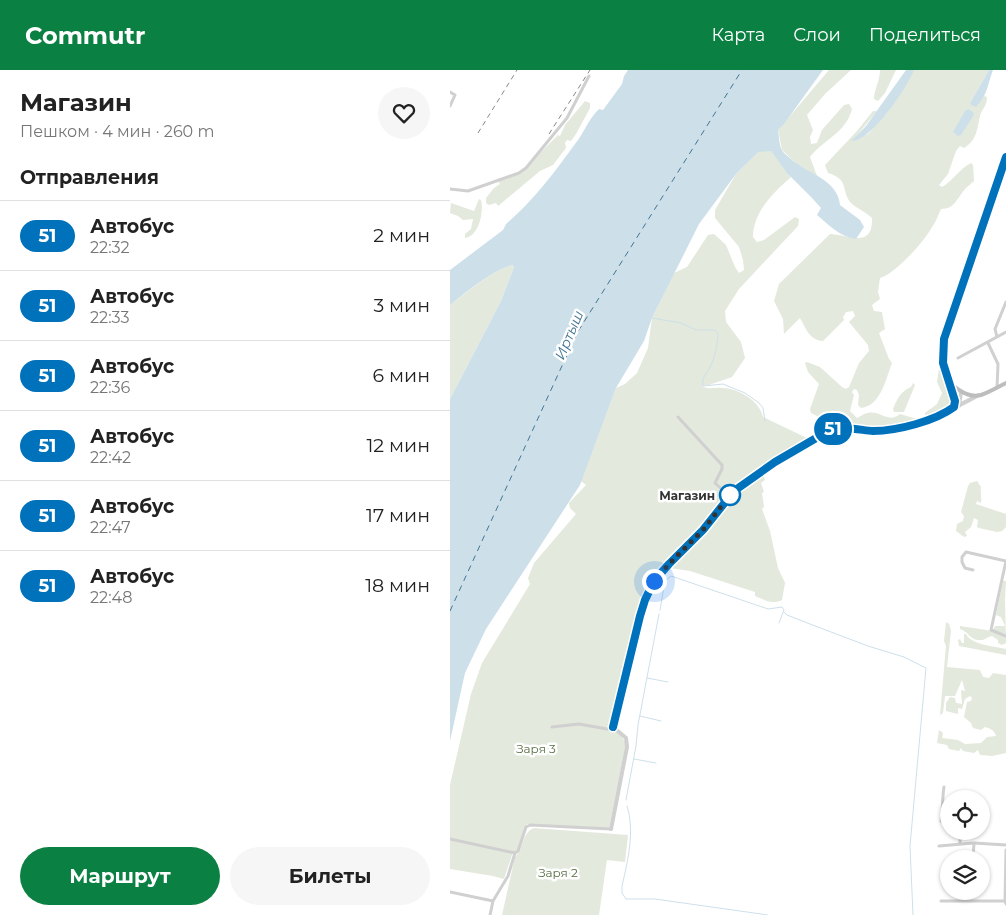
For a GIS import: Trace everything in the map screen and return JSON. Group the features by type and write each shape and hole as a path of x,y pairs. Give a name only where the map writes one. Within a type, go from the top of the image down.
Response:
{"main road":[{"path":"1006,157 948,325 942,356 946,376 961,392 981,395 1006,383"}],"street":[{"path":"450,189 468,191 518,173 526,168 567,118 589,76"},
{"path":"450,92 455,95 450,106"},
{"path":"997,337 995,329 1006,302"},
{"path":"958,358 1006,332"},
{"path":"988,342 998,364 997,388"},
{"path":"946,376 955,403 951,409"},
{"path":"959,406 961,392"},
{"path":"613,727 640,616 651,586 669,564 703,530 729,496 775,462 830,430 837,428 873,431 891,430 923,421 981,395"},
{"path":"678,418 722,465 720,475 715,483 729,496"},
{"path":"972,570 965,568 962,562 962,555 966,552 1006,561 991,630 1006,636"},
{"path":"552,727 579,724 607,729 613,727"},
{"path":"490,915 493,901 508,876 526,827 530,825 611,829 627,747 626,738 613,727"},
{"path":"450,839 515,853"},
{"path":"939,846 960,844 1006,845"},
{"path":"974,844 974,850"},
{"path":"941,901 1005,902 1006,850"},
{"path":"450,892 493,901"}],"green space":[{"path":"829,70 851,70 825,94 807,115 813,130 810,137 811,144 817,143 822,130 844,105 849,104 852,109 840,130 810,157 817,176 797,164 782,150 778,130"},
{"path":"880,70 896,70 885,93 878,101 874,99"},
{"path":"914,70 989,70 970,103 978,105 984,96 987,97 976,134 968,145 964,148 960,146 956,151 948,174 939,185 942,187 971,163 973,165 974,181 965,189 953,205 946,209 941,209 935,223 909,256 894,270 880,278 878,292 880,299 872,305 874,311 882,312 885,329 879,333 892,363 878,397 868,406 861,408 858,405 859,395 857,390 854,389 850,411 857,418 865,414 876,413 892,418 900,414 917,419 891,428 852,429 835,424 811,413 810,409 819,384 808,372 805,363 820,367 842,387 846,389 849,387 859,363 869,351 868,345 849,322 855,316 853,311 846,312 843,317 844,320 823,341 811,336 800,318 784,334 783,319 774,301 779,284 830,234 858,238 868,234 872,218 848,200 843,183 840,179 828,173 825,165 873,111 877,111 853,140 868,134 887,113"},
{"path":"585,101 590,103 590,108 576,134 571,141 567,140 565,143 566,148 553,165 540,171 498,206 496,203 489,205 486,203 486,198 500,184 498,181 520,173 558,135 560,136 565,125"},
{"name":"Заря 3","path":"758,151 771,151 791,177 766,203 757,219 753,237 757,242 764,240 795,217 799,219 798,226 739,289 725,311 726,322 741,342 745,358 732,377 702,386 735,390 753,401 758,406 763,417 809,439 730,493 702,528 651,581 639,612 609,731 619,733 626,743 609,828 527,824 518,849 516,852 513,852 504,879 450,869 450,785 471,694 482,663 530,584 528,578 534,563 576,514 570,508 569,503 586,485 581,481 616,388 625,384 637,373 648,348 652,318 674,273 687,267 708,235 714,234 726,245 739,273 744,270 739,247 715,218 715,210 736,174"},
{"path":"479,199 482,205 479,223 474,233 465,238 465,234 471,229 473,219 463,220 450,213 451,203 474,211"},
{"path":"512,265 514,267 501,301 450,399 450,305 487,277"},
{"path":"941,368 954,401 952,407 929,418 926,417 925,413 937,404 942,393 937,382 939,369"},
{"path":"913,383 915,385 904,412 894,412 893,409 898,399"},
{"path":"763,473 765,480 761,483 764,492 762,493 764,507 762,509 770,531 778,568 785,583 782,600 768,601 755,596 755,592 690,571 670,568 706,530 734,495"},
{"path":"977,481 981,487 981,503 977,501 976,504 1006,514 1006,527 1002,531 997,532 979,528 977,527 978,520 974,518 971,527 965,532 967,536 964,537 956,531 957,524 963,521 964,516 961,512 968,486 970,483"},
{"path":"1003,581 1006,581 1006,643 1002,645 998,643 998,640 992,636 983,640 976,640 960,629 960,626 993,631 995,626 1005,626 1001,617 996,615"},
{"path":"946,622 949,624 951,631 947,667 980,670 983,677 989,678 993,673 1006,675 1006,753 992,756 980,755 978,750 974,753 963,751 961,748 959,751 949,749 947,745 937,743 939,730 943,733 942,738 958,740 965,744 981,743 987,737 996,736 987,727 981,730 973,728 971,723 964,717 967,702 971,701 972,698 970,696 965,699 962,709 958,708 958,714 946,711 946,703 950,697 955,698 956,703 962,704 961,690 965,691 962,680 955,696 945,696 943,713 940,715 946,646 944,641"},
{"path":"964,634 978,643 1006,649 1006,655 959,646 958,640 960,639 964,643"},
{"name":"Заря 2","path":"534,828 628,835 625,862 607,860 599,915 502,915 515,857 527,833"}],"water":[{"name":"Иртыш","path":"628,70 823,70 778,130 780,146 783,152 797,164 828,183 838,196 840,205 860,220 864,227 856,239 845,236 830,226 817,215 821,208 787,173 771,151 758,152 736,174 699,224 652,318 644,341 616,388 580,485 486,629 465,673 450,741 450,399 501,301 514,267 512,265 503,268 487,277 450,305 450,270 503,230 506,224 534,196 578,140 595,113 599,109 603,110 622,84"},
{"path":"906,70 914,70 904,89 887,113 868,133 859,139 851,141 866,126"},
{"path":"989,70 993,70 983,99 976,107 971,105 970,103"},
{"path":"968,109 974,115 961,135 958,136 953,132"}],"waterway":[{"path":"652,318 681,323 696,330 715,330 718,334 715,353 711,366 703,379 703,386 723,384 745,393 763,408 765,421"},
{"path":"660,610 665,581 671,576 768,609 782,607 784,610 779,623"},
{"path":"784,612 787,615 868,646 904,657 926,668 910,846 913,915"},
{"path":"626,800 659,614"},
{"path":"647,678 668,682"},
{"path":"640,716 661,721"},
{"path":"634,759 656,763"},
{"path":"627,806 631,835 622,886 622,893 626,899 655,899 768,915"}],"ferry route":[{"path":"450,611 577,333 742,70"}],"railway":[{"path":"478,133 517,70"},
{"path":"549,134 590,70"}],"bus line":[{"name":"51","path":"613,727 640,616 651,586 660,573 703,530 734,491 775,462 830,430 840,428 873,431 891,430 934,417 954,407 955,401 949,387 943,363 942,349 944,339 1006,157"}],"place":[{"name":"Магазин","path":"730,495"}],"route":[{"path":"654,581 703,530 730,495"}]}
